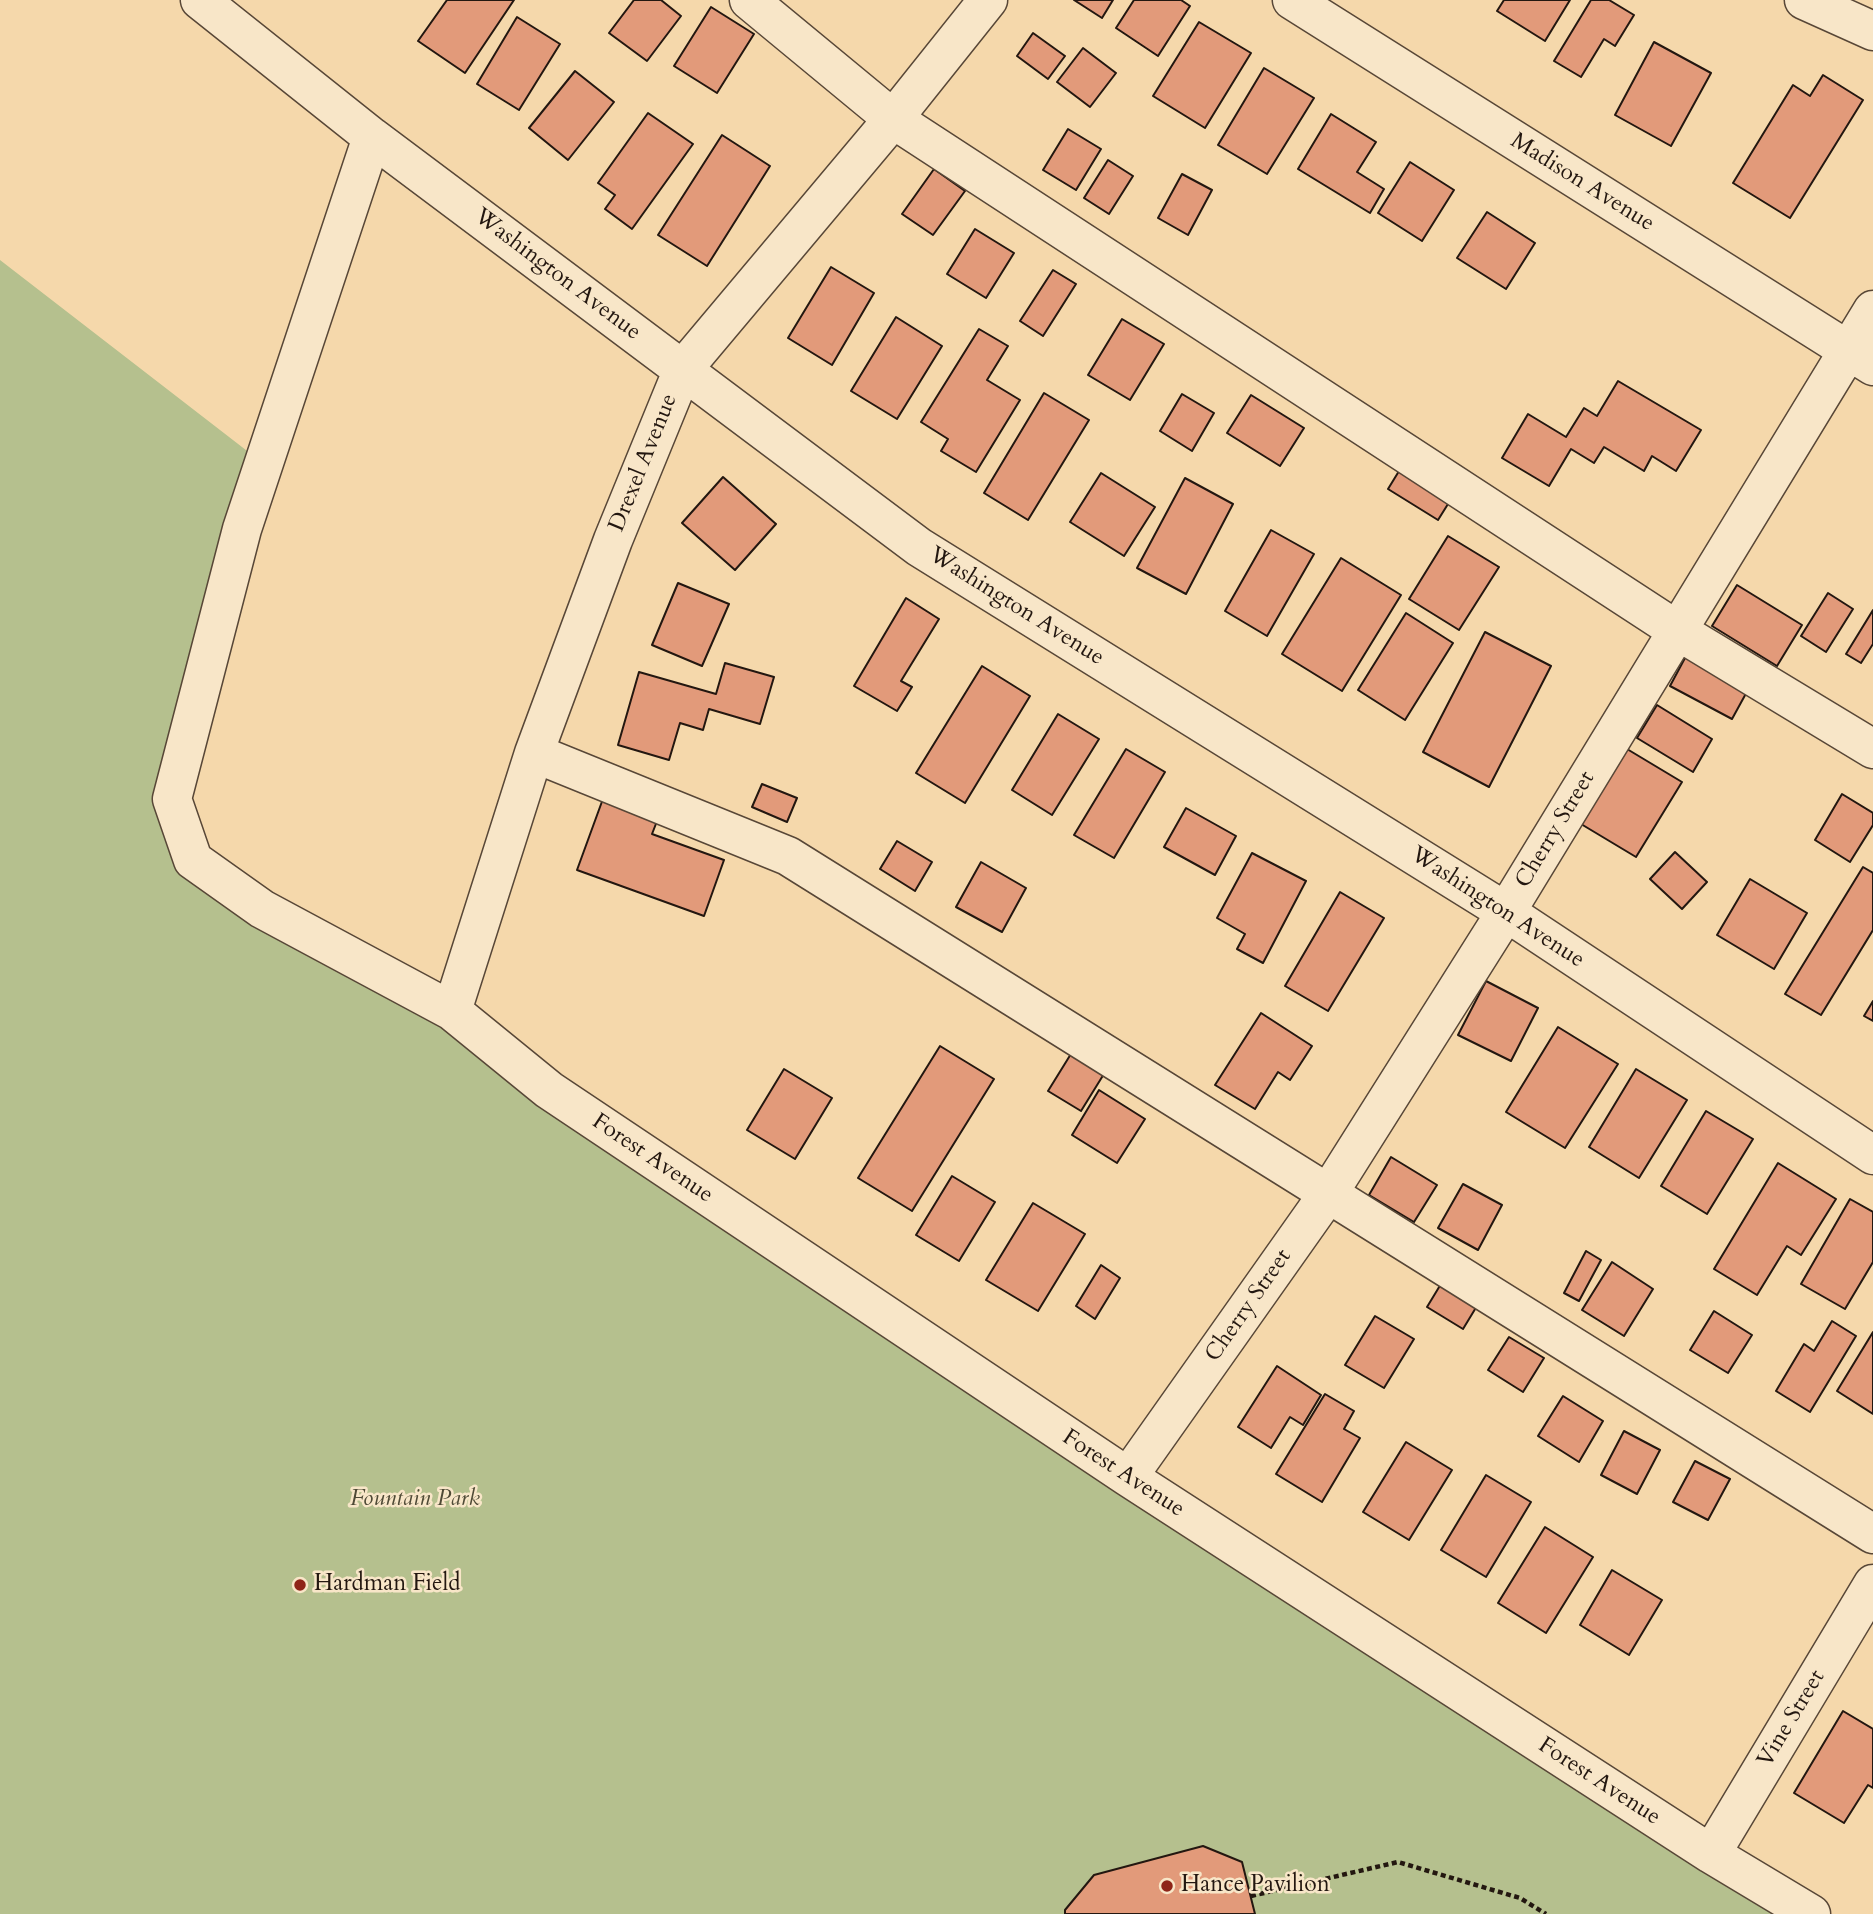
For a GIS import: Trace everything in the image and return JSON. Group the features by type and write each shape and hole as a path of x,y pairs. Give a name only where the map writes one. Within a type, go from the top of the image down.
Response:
{"street":[{"name":"Washington Avenue","path":"200,0 372,137 919,547 1506,912 1873,1155"},
{"path":"749,0 893,119 1678,631 1873,749"},
{"name":"Drexel Avenue","path":"452,1011 534,753 613,540 683,369 893,119 988,0"},
{"name":"Madison Avenue","path":"1292,0 1861,358"},
{"path":"1804,0 1873,31"},
{"name":"Forest Avenue","path":"372,137 242,530 172,799 193,860 262,909 452,1011 548,1090 1128,1477 1711,1854 1811,1914"},
{"name":"Cherry Street","path":"1128,1477 1328,1194 1506,912 1678,631 1861,358 1873,310"},
{"path":"534,753 788,856 1873,1534"},
{"name":"Vine Street","path":"1711,1854 1873,1584"}],"path":[{"path":"1251,1896 1398,1862 1520,1898 1546,1914"}],"green space":[{"name":"Fountain Park","path":"0,260 264,464 172,799 193,860 1811,1914 0,1914"}],"building":[{"path":"447,0 514,0 465,73 418,41"},
{"path":"634,0 661,0 681,16 647,61 609,33"},
{"path":"1074,0 1113,0 1102,18"},
{"path":"1134,0 1181,0 1190,6 1158,56 1116,28"},
{"path":"1504,0 1570,0 1545,41 1497,11"},
{"path":"1591,0 1609,0 1634,15 1615,46 1604,39 1581,77 1554,61"},
{"path":"711,7 754,34 717,93 674,66"},
{"path":"517,17 560,44 519,110 477,84"},
{"path":"1199,22 1251,53 1205,128 1153,96"},
{"path":"1033,33 1065,56 1048,79 1017,56"},
{"path":"1654,42 1711,73 1671,146 1615,115"},
{"path":"1083,48 1116,73 1090,107 1057,82"},
{"path":"1264,68 1314,98 1267,174 1218,145"},
{"path":"575,71 614,102 568,160 529,128"},
{"path":"1823,75 1863,100 1790,218 1733,183 1793,85 1810,96"},
{"path":"648,113 693,144 632,229 605,209 615,195 598,183"},
{"path":"1331,114 1376,142 1357,172 1384,189 1370,213 1298,169"},
{"path":"1068,129 1101,149 1076,190 1043,170"},
{"path":"722,135 770,166 707,266 658,235"},
{"path":"1108,160 1133,176 1109,214 1084,198"},
{"path":"1410,162 1454,190 1422,241 1378,213"},
{"path":"934,169 965,191 933,235 902,214"},
{"path":"1182,174 1212,190 1188,235 1158,218"},
{"path":"1487,212 1535,243 1506,289 1457,258"},
{"path":"975,229 1014,253 986,298 947,274"},
{"path":"831,267 874,293 832,365 788,338"},
{"path":"1053,270 1076,284 1043,336 1020,321"},
{"path":"896,317 942,346 897,419 851,391"},
{"path":"1122,319 1164,344 1130,400 1088,375"},
{"path":"979,329 1008,346 987,380 1020,400 976,472 941,451 948,439 921,422"},
{"path":"1618,381 1701,430 1676,471 1652,456 1644,471 1604,447 1594,463 1571,449 1549,486 1502,458 1528,414 1566,437 1584,408 1597,416"},
{"path":"1044,393 1089,420 1028,520 984,493"},
{"path":"1182,394 1214,413 1192,451 1160,431"},
{"path":"1251,395 1304,428 1280,466 1227,433"},
{"path":"1407,458 1458,488 1438,520 1388,489"},
{"path":"1101,473 1155,507 1124,556 1070,522"},
{"path":"723,477 776,524 735,570 682,523"},
{"path":"1185,478 1233,504 1186,594 1137,568"},
{"path":"1271,530 1314,554 1267,636 1225,611"},
{"path":"1448,536 1499,567 1459,630 1409,599"},
{"path":"1341,558 1401,595 1342,691 1282,654"},
{"path":"678,583 729,604 702,666 652,645"},
{"path":"1737,585 1802,625 1777,666 1712,626"},
{"path":"1828,593 1853,609 1826,652 1801,636"},
{"path":"906,598 939,619 901,681 912,687 897,711 854,686"},
{"path":"1873,610 1873,644 1861,663 1846,654"},
{"path":"1406,613 1453,643 1405,720 1358,690"},
{"path":"1485,632 1551,666 1489,787 1423,752"},
{"path":"1693,643 1755,677 1732,719 1670,686"},
{"path":"725,663 774,677 760,724 709,709 703,730 680,723 669,760 618,745 639,672 716,694"},
{"path":"982,666 1030,696 965,803 916,773"},
{"path":"1657,705 1712,739 1693,772 1637,738"},
{"path":"1058,714 1099,739 1052,815 1012,790"},
{"path":"1126,749 1165,772 1114,858 1074,835"},
{"path":"1627,749 1682,782 1636,857 1581,824"},
{"path":"762,784 797,798 787,822 752,807"},
{"path":"1842,794 1873,813 1873,825 1850,862 1815,840"},
{"path":"604,796 659,816 652,834 724,860 704,916 577,870"},
{"path":"1186,808 1236,836 1215,875 1164,847"},
{"path":"897,841 932,862 915,891 880,869"},
{"path":"1675,852 1707,882 1682,909 1650,879"},
{"path":"1252,853 1306,881 1263,963 1237,949 1245,934 1217,918"},
{"path":"981,862 1026,888 1002,932 956,907"},
{"path":"1863,867 1873,873 1873,930 1821,1015 1785,994"},
{"path":"1750,879 1807,913 1774,969 1717,935"},
{"path":"1340,892 1384,918 1328,1011 1285,986"},
{"path":"1486,981 1538,1008 1511,1061 1458,1035"},
{"path":"1873,1001 1873,1021 1864,1016"},
{"path":"1261,1013 1312,1046 1290,1080 1278,1072 1255,1109 1215,1085"},
{"path":"1558,1027 1618,1064 1565,1148 1506,1112"},
{"path":"940,1046 994,1079 912,1211 858,1178"},
{"path":"1074,1049 1107,1069 1081,1111 1048,1091"},
{"path":"784,1069 832,1098 795,1159 747,1130"},
{"path":"1636,1069 1687,1100 1639,1178 1589,1147"},
{"path":"1099,1090 1145,1119 1117,1163 1072,1135"},
{"path":"1706,1111 1753,1139 1707,1214 1661,1186"},
{"path":"1391,1157 1437,1185 1414,1222 1369,1195"},
{"path":"1778,1163 1836,1199 1801,1255 1787,1246 1757,1295 1714,1269"},
{"path":"952,1176 995,1202 959,1261 916,1235"},
{"path":"1463,1184 1502,1205 1478,1250 1438,1228"},
{"path":"1850,1199 1873,1212 1873,1262 1845,1309 1801,1284"},
{"path":"1033,1203 1085,1234 1038,1311 986,1280"},
{"path":"1586,1251 1601,1260 1579,1301 1564,1293"},
{"path":"1612,1262 1653,1289 1624,1336 1582,1310"},
{"path":"1101,1265 1120,1278 1095,1319 1076,1306"},
{"path":"1447,1274 1483,1296 1463,1329 1427,1307"},
{"path":"1714,1311 1752,1335 1728,1373 1690,1350"},
{"path":"1375,1316 1414,1339 1384,1388 1345,1365"},
{"path":"1832,1321 1856,1336 1810,1412 1776,1391 1804,1344 1814,1351"},
{"path":"1873,1332 1873,1414 1837,1391"},
{"path":"1509,1337 1544,1358 1523,1392 1488,1370"},
{"path":"1277,1366 1321,1395 1303,1425 1290,1417 1271,1448 1238,1427"},
{"path":"1325,1394 1354,1411 1344,1429 1360,1438 1322,1502 1276,1474"},
{"path":"1563,1396 1603,1421 1579,1462 1538,1436"},
{"path":"1624,1431 1660,1450 1637,1494 1601,1475"},
{"path":"1406,1442 1452,1470 1409,1540 1363,1512"},
{"path":"1695,1461 1730,1479 1708,1520 1673,1502"},
{"path":"1486,1475 1531,1502 1486,1577 1441,1550"},
{"path":"1545,1527 1593,1557 1546,1633 1498,1603"},
{"path":"1612,1570 1662,1600 1629,1655 1580,1625"},
{"path":"1843,1711 1873,1729 1873,1788 1868,1785 1844,1823 1794,1793"},
{"name":"Hance Pavilion","path":"1203,1846 1242,1862 1255,1914 1065,1914 1065,1910 1094,1875"}],"place":[{"name":"Hardman Field","path":"300,1585"},
{"name":"Hance Pavilion","path":"1167,1886"}]}
